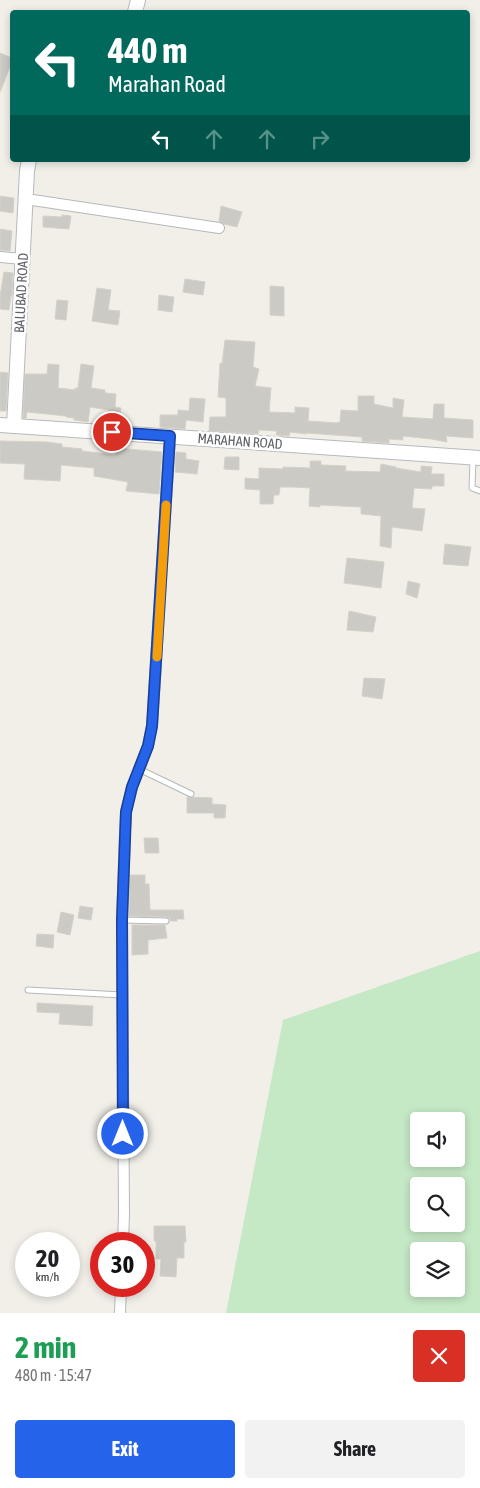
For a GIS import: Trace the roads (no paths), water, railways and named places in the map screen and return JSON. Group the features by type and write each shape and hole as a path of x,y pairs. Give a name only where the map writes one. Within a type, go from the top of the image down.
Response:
{"main road":[{"name":"BALUBAD ROAD","path":"7,426 29,162"},
{"name":"MARAHAN ROAD","path":"7,426 477,458"}],"street":[{"path":"26,199 219,228"},
{"path":"0,257 22,259"},
{"path":"123,1232 122,920 126,812 132,787 148,746 152,726 170,436"},
{"path":"120,1313 121,1297"}],"lane":[{"path":"477,458 472,488 480,491"},
{"path":"139,769 190,794"},
{"path":"122,920 166,921"},
{"path":"28,990 123,995"}]}
